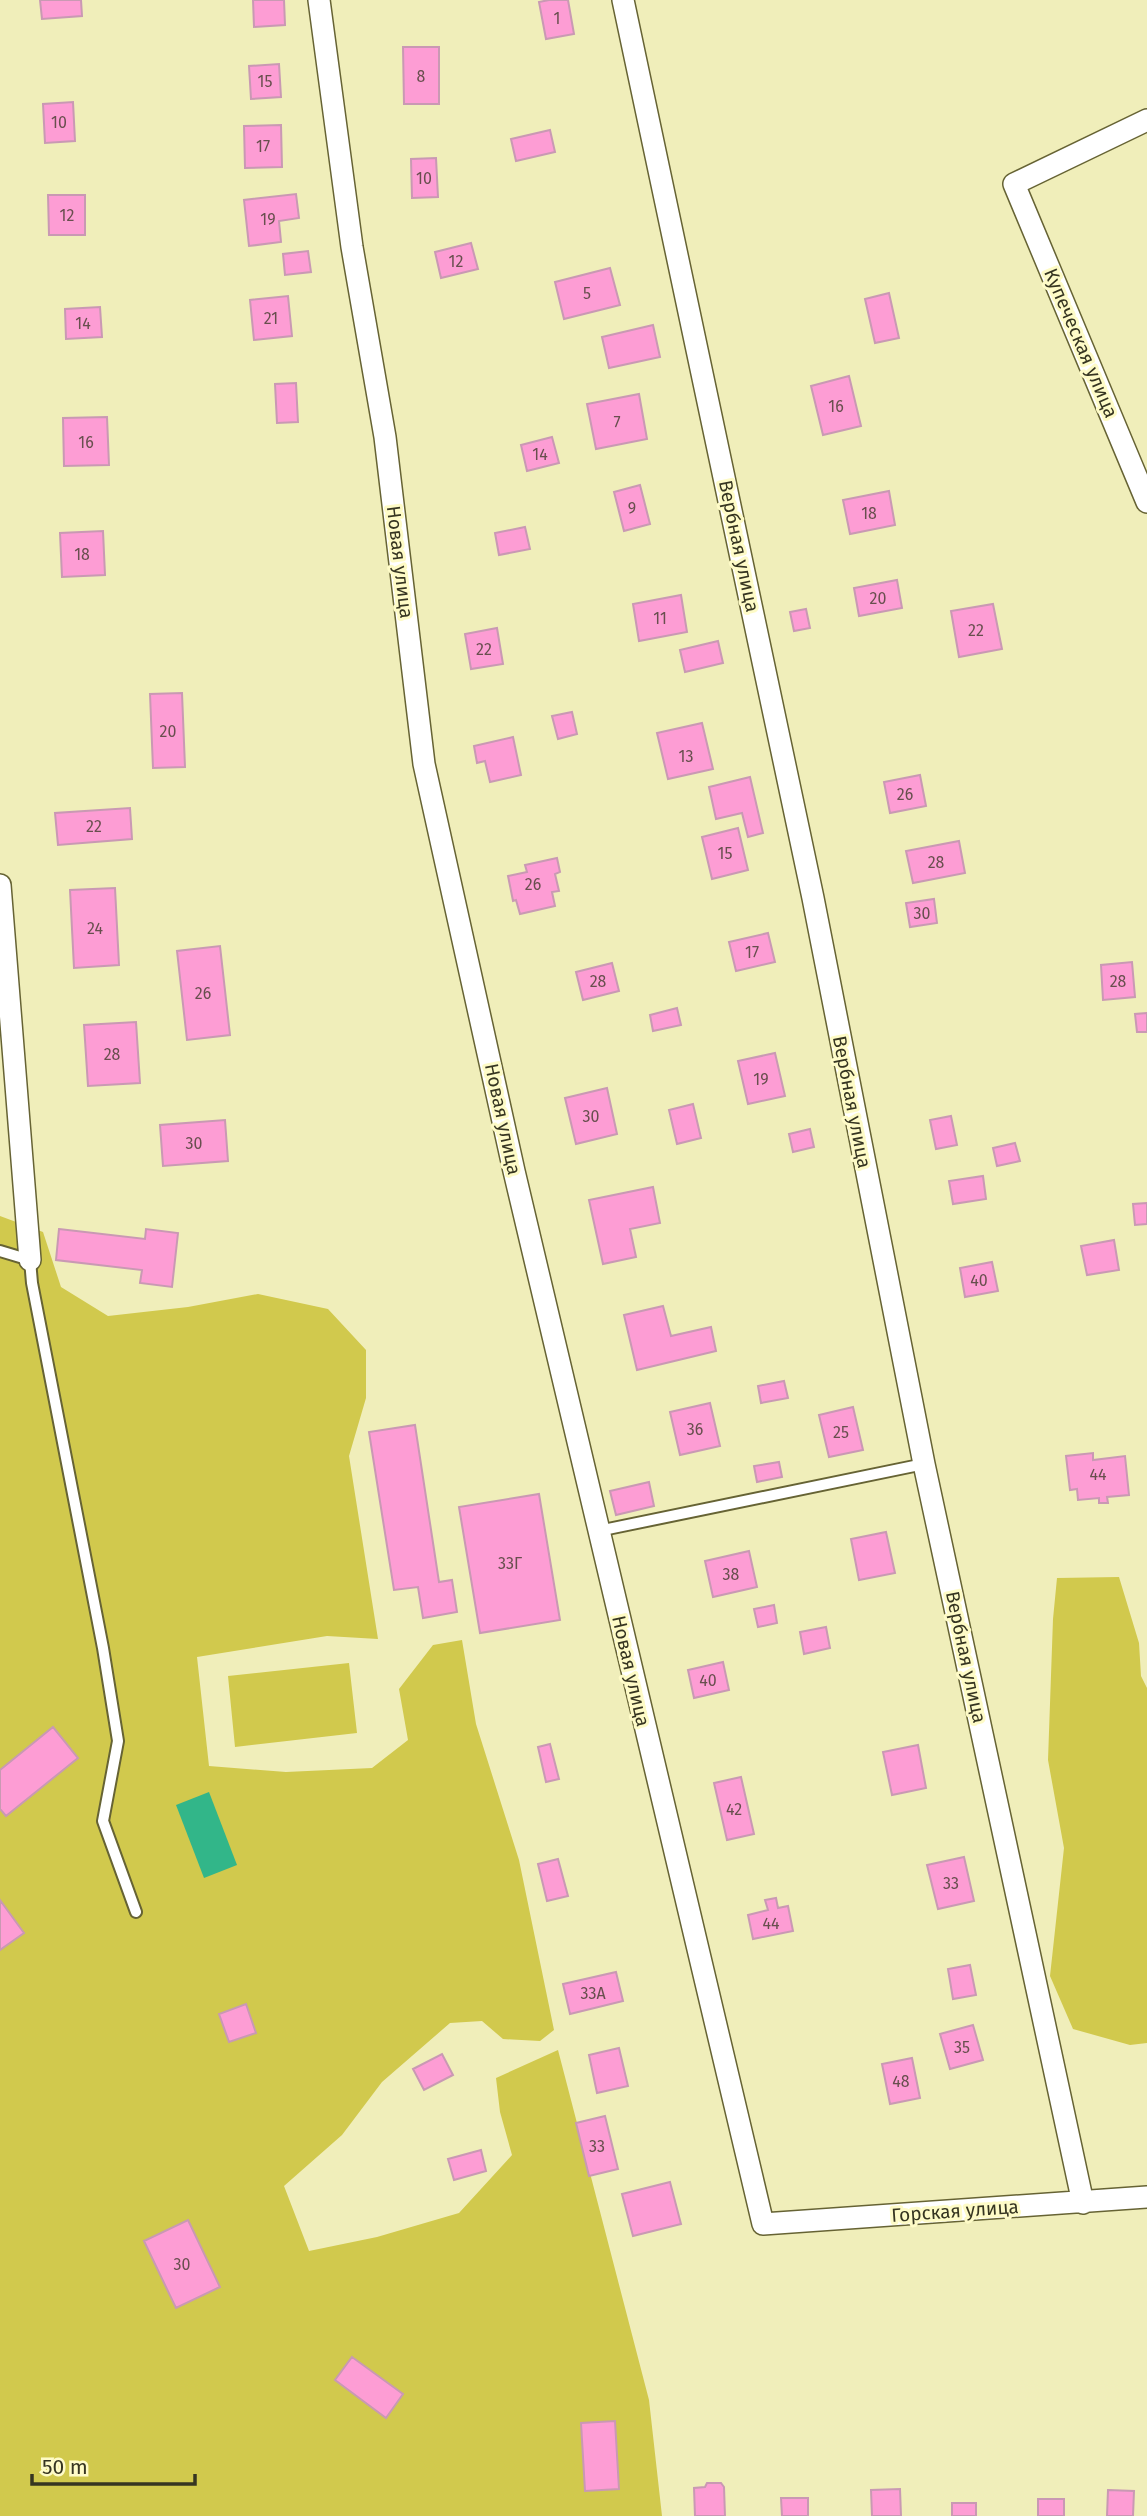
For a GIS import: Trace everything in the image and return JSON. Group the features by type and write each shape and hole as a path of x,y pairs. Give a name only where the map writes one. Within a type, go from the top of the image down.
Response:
{"street":[{"name":"Новая улица","path":"319,0 352,247 385,437 424,764 514,1171 763,2224"},
{"name":"Вербная улица","path":"623,0 813,898 924,1464 1083,2203"},
{"name":"Купеческая улица","path":"1147,120 1014,184 1147,502"},
{"path":"0,886 30,1259"},
{"name":"Горская улица","path":"763,2224 1147,2197"}],"lane":[{"path":"0,1251 30,1259 32,1283 103,1648 118,1741 103,1821 136,1912"},
{"path":"598,1531 924,1464"}],"shaded area":[{"path":"0,1216 43,1232 61,1287 108,1316 188,1307 258,1294 328,1309 366,1350 366,1398 349,1456 378,1639 327,1636 197,1657 209,1766 286,1772 372,1768 408,1740 399,1689 433,1645 462,1640 476,1724 519,1860 554,2030 540,2041 503,2039 482,2021 450,2023 382,2082 342,2135 284,2186 309,2251 377,2237 459,2213 512,2155 500,2112 496,2078 558,2050 649,2400 662,2516 0,2516"},
{"path":"1119,1577 1139,1643 1141,1676 1147,1688 1147,2043 1130,2045 1073,2029 1050,1976 1064,1848 1048,1760 1057,1578"},
{"path":"349,1663 357,1733 235,1747 228,1676"},
{"path":"209,1792 237,1865 204,1878 176,1805"}],"building":[{"path":"40,0 81,0 82,16 42,19"},
{"path":"253,0 284,0 285,25 254,27"},
{"path":"568,0 574,34 546,39 539,2"},
{"path":"403,47 439,47 439,104 404,104"},
{"path":"279,64 281,97 251,99 249,66"},
{"path":"73,102 75,141 45,143 43,104"},
{"path":"281,125 282,167 245,168 244,126"},
{"path":"550,130 555,152 516,161 511,139"},
{"path":"436,158 438,197 412,198 411,159"},
{"path":"296,194 299,218 279,221 281,242 249,246 244,200"},
{"path":"48,195 85,195 85,235 49,235"},
{"path":"471,243 478,269 441,278 435,252"},
{"path":"308,251 311,272 285,275 283,254"},
{"path":"610,268 620,305 564,319 555,282"},
{"path":"889,293 899,338 875,343 865,299"},
{"path":"288,296 292,336 254,340 250,300"},
{"path":"100,307 102,337 66,339 65,309"},
{"path":"653,325 660,357 609,368 602,337"},
{"path":"849,376 861,426 823,435 811,386"},
{"path":"296,383 298,422 277,423 275,384"},
{"path":"639,394 647,439 596,449 587,404"},
{"path":"107,417 109,465 64,466 63,418"},
{"path":"552,437 559,463 527,471 521,445"},
{"path":"640,485 650,524 624,531 614,492"},
{"path":"889,491 895,525 850,534 843,500"},
{"path":"525,527 530,549 499,555 495,533"},
{"path":"103,531 105,575 62,577 60,533"},
{"path":"897,580 902,608 859,616 854,588"},
{"path":"681,595 687,632 639,641 633,604"},
{"path":"993,604 1002,649 959,657 951,611"},
{"path":"806,609 810,628 794,631 790,612"},
{"path":"497,628 503,664 471,669 465,634"},
{"path":"718,641 723,663 685,672 680,650"},
{"path":"182,693 185,767 153,768 150,694"},
{"path":"572,712 577,734 558,739 552,716"},
{"path":"702,723 713,769 668,779 657,733"},
{"path":"513,737 521,775 490,782 485,761 477,763 474,746"},
{"path":"920,775 926,806 890,813 884,782"},
{"path":"750,777 763,833 748,837 742,813 716,819 709,787"},
{"path":"130,808 132,839 58,845 55,813"},
{"path":"738,828 748,870 712,879 702,837"},
{"path":"959,841 965,873 913,883 906,851"},
{"path":"557,858 560,872 555,874 559,891 552,892 555,906 520,914 516,900 513,901 508,876 527,872 525,865"},
{"path":"115,888 119,965 74,968 70,890"},
{"path":"934,899 937,923 910,927 906,903"},
{"path":"768,933 775,962 736,971 729,942"},
{"path":"220,946 230,1035 187,1040 177,951"},
{"path":"1132,962 1135,997 1103,1000 1101,965"},
{"path":"612,963 619,991 583,1000 576,972"},
{"path":"677,1008 681,1025 653,1031 650,1015"},
{"path":"1147,1013 1147,1032 1137,1032 1135,1014"},
{"path":"136,1022 140,1083 88,1086 84,1025"},
{"path":"775,1053 785,1096 748,1104 738,1061"},
{"path":"607,1088 617,1134 576,1144 565,1098"},
{"path":"693,1104 701,1138 677,1144 669,1110"},
{"path":"951,1116 957,1145 936,1149 930,1120"},
{"path":"225,1120 228,1161 163,1166 160,1125"},
{"path":"810,1129 814,1147 793,1152 789,1134"},
{"path":"1015,1143 1020,1161 997,1166 993,1148"},
{"path":"983,1176 986,1199 953,1204 949,1181"},
{"path":"653,1187 660,1223 630,1229 636,1257 603,1264 589,1200"},
{"path":"1147,1203 1147,1224 1135,1225 1133,1204"},
{"path":"59,1229 145,1239 146,1229 178,1233 172,1287 140,1283 142,1270 56,1260"},
{"path":"1114,1240 1119,1270 1087,1275 1081,1246"},
{"path":"992,1262 998,1291 965,1297 960,1268"},
{"path":"663,1306 671,1336 711,1327 716,1351 637,1370 624,1315"},
{"path":"784,1381 788,1398 761,1403 758,1386"},
{"path":"710,1403 720,1446 680,1455 670,1412"},
{"path":"853,1407 863,1450 829,1457 819,1415"},
{"path":"415,1425 439,1582 452,1580 457,1612 423,1618 418,1587 394,1590 369,1432"},
{"path":"1093,1453 1093,1460 1125,1456 1129,1495 1107,1497 1108,1503 1099,1503 1099,1498 1078,1500 1077,1489 1070,1490 1066,1456"},
{"path":"779,1462 782,1477 757,1482 754,1466"},
{"path":"649,1482 654,1506 616,1515 610,1491"},
{"path":"539,1494 560,1620 480,1633 459,1507"},
{"path":"886,1532 895,1573 859,1580 851,1539"},
{"path":"749,1551 757,1587 713,1597 705,1561"},
{"path":"774,1605 777,1623 758,1627 754,1609"},
{"path":"826,1627 830,1648 804,1654 800,1632"},
{"path":"723,1662 729,1690 694,1698 688,1670"},
{"path":"53,1727 78,1758 6,1816 0,1809 0,1770"},
{"path":"550,1744 559,1779 546,1782 538,1747"},
{"path":"918,1745 926,1788 892,1795 883,1752"},
{"path":"741,1777 754,1834 727,1840 714,1783"},
{"path":"964,1857 974,1901 938,1909 927,1865"},
{"path":"558,1859 568,1896 547,1901 538,1864"},
{"path":"776,1898 778,1908 788,1906 793,1931 753,1939 748,1915 768,1910 765,1900"},
{"path":"0,1900 24,1933 0,1950"},
{"path":"970,1965 976,1995 953,1999 948,1969"},
{"path":"616,1972 623,2001 570,2014 563,1984"},
{"path":"246,2004 256,2033 229,2042 219,2014"},
{"path":"973,2025 983,2060 950,2069 940,2034"},
{"path":"619,2048 628,2086 597,2093 589,2055"},
{"path":"442,2054 453,2075 424,2090 413,2069"},
{"path":"912,2058 920,2098 890,2104 882,2064"},
{"path":"605,2116 618,2169 589,2176 576,2123"},
{"path":"481,2150 486,2171 454,2180 448,2159"},
{"path":"670,2182 681,2224 633,2236 622,2194"},
{"path":"188,2220 220,2287 176,2308 144,2241"},
{"path":"352,2357 403,2394 386,2418 335,2380"},
{"path":"615,2421 619,2489 585,2491 581,2423"},
{"path":"707,2483 721,2483 724,2487 725,2516 695,2516 694,2488 705,2487"},
{"path":"900,2489 901,2516 872,2516 871,2490"},
{"path":"1108,2490 1134,2491 1133,2516 1107,2516"},
{"path":"781,2498 808,2498 808,2516 782,2516"},
{"path":"1038,2499 1064,2499 1064,2516 1038,2516"},
{"path":"952,2503 976,2503 976,2516 952,2516"}]}
